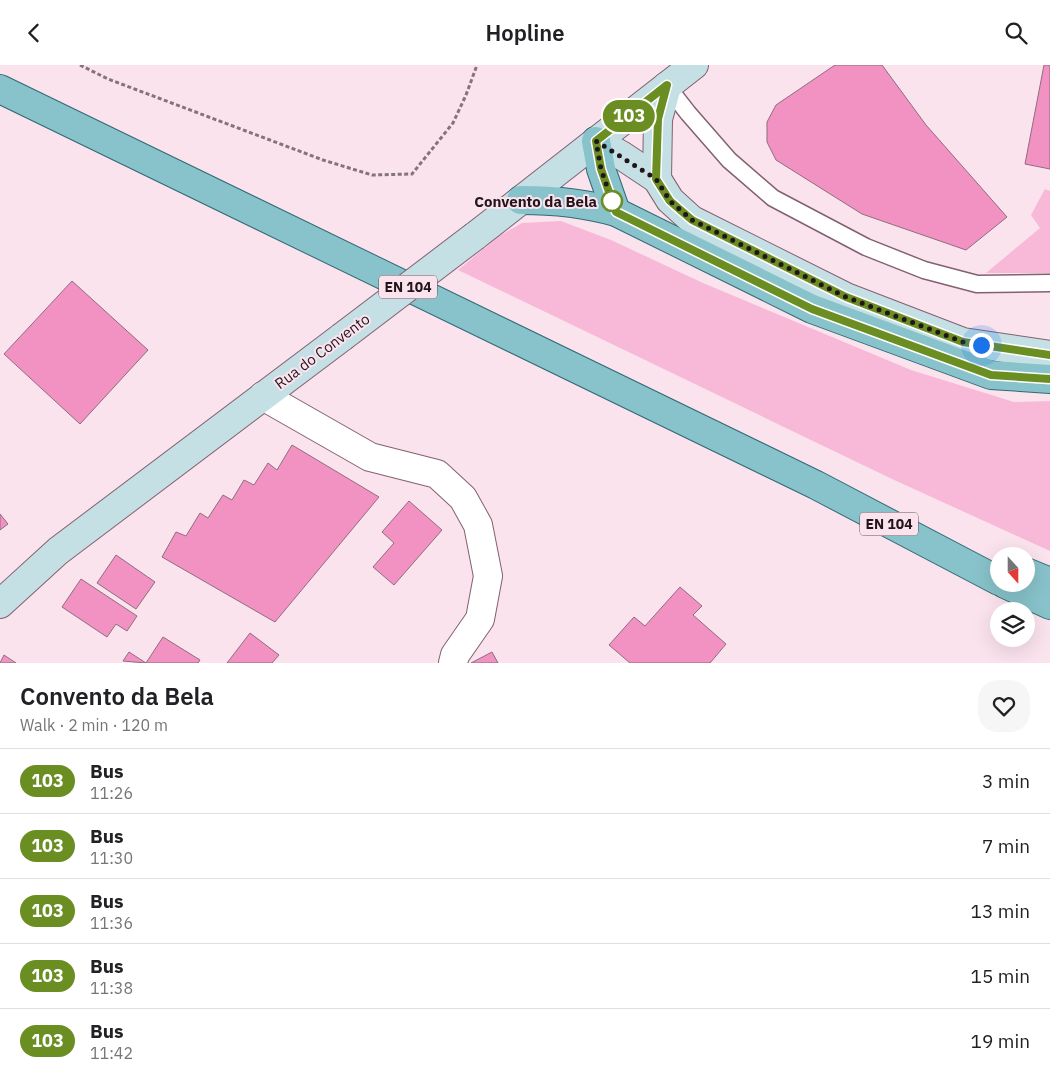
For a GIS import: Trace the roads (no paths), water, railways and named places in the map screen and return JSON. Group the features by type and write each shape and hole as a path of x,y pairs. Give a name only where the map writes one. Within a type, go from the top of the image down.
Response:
{"main road":[{"name":"EN 104","path":"0,89 816,485 990,576"},
{"path":"596,141 601,169 616,212"},
{"path":"520,200 558,201 590,205 616,212 812,309 991,375 1050,379"},
{"name":"EN 104","path":"816,485 990,557"},
{"path":"1035,576 1050,582"},
{"path":"1024,593 1050,605"}],"street":[{"name":"Rua do Convento","path":"0,604 58,551 475,236 694,65"},
{"path":"656,179 658,119 667,85"},
{"path":"596,141 656,179 670,201 692,220 846,297 963,342 1050,355"},
{"path":"263,396 370,457 437,474 463,498 478,525 488,576 480,619 454,655 453,663"}],"lane":[{"path":"667,85 688,113 729,160 773,198 866,247 924,270 977,285 1050,283"}],"place":[{"name":"Convento da Bela","path":"612,201"}]}
